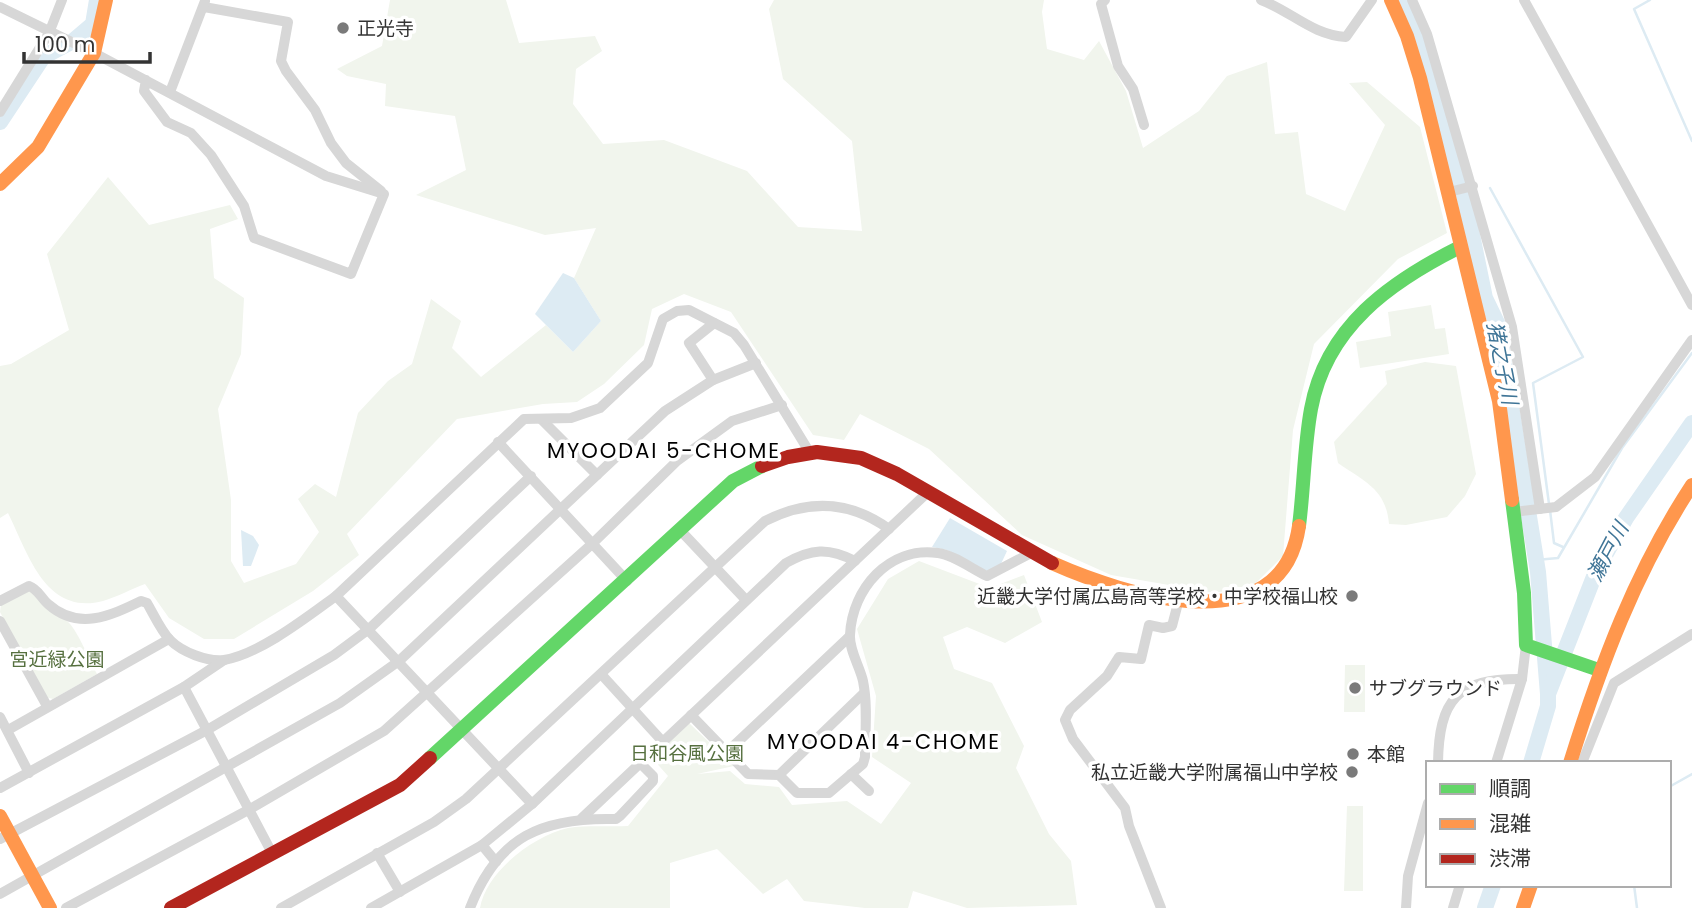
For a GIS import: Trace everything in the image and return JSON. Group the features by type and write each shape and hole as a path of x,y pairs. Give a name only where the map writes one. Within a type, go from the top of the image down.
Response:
{"street":[{"path":"0,112 49,33 62,0"},
{"path":"0,184 38,147 94,53 106,0"},
{"path":"1105,0 1101,4 1118,66 1133,89 1144,125"},
{"path":"1261,0 1310,28 1331,36 1346,37 1372,0"},
{"path":"1391,0 1408,36 1451,192 1460,247 1499,401 1517,512 1528,646 1522,679 1497,761"},
{"path":"1412,0 1427,34 1513,327 1540,509"},
{"path":"1524,0 1692,306"},
{"path":"170,92 205,3 288,22 281,61 286,71 315,110 331,143 346,163 384,194"},
{"path":"0,7 170,92 326,176 384,194"},
{"path":"146,80 144,91 167,122 191,133 211,155 244,206 254,238 351,274 384,194"},
{"path":"1451,192 1471,187"},
{"path":"171,908 192,903 272,853 400,785 627,581 733,481 782,457 810,453 847,454 884,465 1029,554 1101,585 1178,603 1222,599 1260,591 1288,562 1298,531 1312,404 1328,357 1339,338 1367,305 1432,261 1460,247"},
{"path":"0,788 184,687 224,660 253,648 302,621 336,596 524,419 571,418 600,408 648,363 659,325 677,311 689,310 734,333 756,363 810,453"},
{"path":"713,380 689,343 714,323"},
{"path":"1517,512 1556,507 1595,477 1692,340"},
{"path":"0,894 340,703 399,661 665,411 713,380 756,363"},
{"path":"66,908 250,809 384,731 593,543 677,461 709,435 732,421 782,405"},
{"path":"541,419 597,475"},
{"path":"498,442 627,581"},
{"path":"5,837 207,730 334,655 369,629 531,476"},
{"path":"1571,761 1596,669 1640,568 1692,485"},
{"path":"582,818 928,492"},
{"path":"281,908 435,822 499,770 765,521 785,511 813,504 841,506 867,514 889,529"},
{"path":"680,530 746,600"},
{"path":"371,908 482,845 532,804 786,564 805,552 837,551 855,561"},
{"path":"691,715 748,774 779,775 797,793 829,793 866,757 864,693 849,637 860,594 875,575 893,560 914,554 940,553 987,576 1029,554"},
{"path":"0,601 29,586 35,588 47,604 61,614 78,620 96,620 141,601 147,603 169,639 203,657 224,660"},
{"path":"336,596 532,804"},
{"path":"1161,908 1129,826 1125,808 1073,739 1065,720 1070,710 1107,677 1119,657 1141,659 1149,625 1163,628 1172,626 1178,603"},
{"path":"0,621 47,706"},
{"path":"1583,761 1614,683 1692,634"},
{"path":"727,752 849,637"},
{"path":"8,730 169,639"},
{"path":"1528,646 1596,669"},
{"path":"601,674 663,742"},
{"path":"1438,761 1440,722 1451,703 1471,686 1489,678 1522,679"},
{"path":"184,687 272,853"},
{"path":"779,775 864,693"},
{"path":"0,717 29,772"},
{"path":"470,908 481,881 496,862 526,835 548,824 582,818 616,819 620,816 653,781 653,776 640,763"},
{"path":"850,774 869,791"},
{"path":"1406,908 1408,876 1426,810"},
{"path":"0,816 5,837 50,908"},
{"path":"482,845 496,862"},
{"path":"377,853 400,892"},
{"path":"1453,908 1459,887"},
{"path":"1523,908 1530,887"}],"green space":[{"path":"390,0 506,0 519,43 595,36 602,51 576,69 573,104 603,144 664,140 747,171 798,227 862,231 852,141 783,79 769,9 774,0 1044,0 1042,12 1047,49 1084,60 1099,41 1126,91 1143,148 1199,111 1227,76 1267,62 1275,134 1298,132 1306,194 1345,211 1385,125 1349,83 1367,82 1420,127 1447,233 1398,259 1314,344 1293,430 1283,556 1254,585 1215,593 1111,575 1022,535 929,449 860,414 844,440 813,435 731,312 684,294 652,309 644,345 604,384 577,402 543,404 457,419 347,534 359,555 313,591 234,639 204,639 169,618 145,584 103,601 83,603 66,599 41,578 8,513 0,518 0,366 11,364 69,330 47,254 108,177 149,225 230,205 238,219 210,229 214,278 244,298 241,354 218,409 231,500 231,561 244,583 296,564 319,532 298,499 315,484 336,497 358,413 388,381 412,364 431,299 461,321 452,348 481,377 546,325 573,352 601,321 574,278 596,228 545,235 416,195 466,170 455,116 385,106 386,84 347,76 337,69 382,46"},
{"path":"1431,305 1435,329 1445,328 1449,354 1360,368 1356,342 1391,336 1388,312"},
{"path":"1425,362 1456,366 1476,474 1465,496 1447,517 1406,525 1389,524 1384,502 1379,494 1338,463 1334,442 1387,384 1385,371"},
{"name":"日和谷風公園","path":"919,561 990,588 1024,575 1042,622 1005,643 967,627 943,637 954,669 992,683 1024,746 1016,768 1049,834 1071,861 1077,905 967,908 913,891 908,908 865,908 804,901 787,879 763,894 717,849 670,863 670,908 480,908 491,881 501,869 526,847 540,839 568,828 628,826 668,776 652,758 689,723 734,766 697,774 730,771 745,784 779,787 792,805 847,801 881,824 911,783 872,757 876,696 857,629 888,579"},
{"name":"宮近緑公園","path":"26,590 35,592 45,606 71,625 97,674 53,699 45,697 0,612 1,604"},
{"name":"サブグラウンド","path":"1345,665 1365,665 1365,712 1344,712"},
{"path":"1347,806 1363,806 1363,891 1344,891"}],"shaded area":[{"path":"563,273 574,278 601,321 573,352 535,314"},
{"path":"950,518 1007,551 1000,566 986,571 947,550 932,547"},
{"path":"241,530 253,536 259,545 251,566 243,566"}],"waterway":[{"name":"猪之子川","path":"0,122 43,57 73,41 93,24 97,0"},
{"name":"猪之子川","path":"1402,0 1418,43 1463,191 1485,298 1498,325 1538,572 1548,694"},
{"path":"1650,0 1634,9 1692,141"},
{"path":"1490,188 1583,357 1533,383 1549,504"},
{"path":"1536,560 1558,558 1622,448 1692,353"},
{"name":"瀬戸川","path":"1532,761 1548,706 1548,694 1597,569 1626,518 1692,423"},
{"path":"1550,510 1554,543 1563,547"},
{"path":"1671,786 1692,774"},
{"path":"1485,908 1492,887"},
{"path":"1634,887 1637,908"}],"traffic: fast":[{"path":"1299,526 1311,409 1319,380 1331,354 1346,331 1386,292 1460,247"},
{"path":"430,758 733,481 762,466"},
{"path":"1512,500 1524,593 1526,645 1599,670"}],"traffic: slow":[{"path":"0,184 38,147 94,53 106,0"},
{"path":"1391,0 1407,36 1420,78 1499,401 1512,500"},
{"path":"1571,761 1621,620 1653,551 1692,485"},
{"path":"1052,563 1119,588 1157,597 1196,602 1232,599 1263,587 1286,563 1299,526"},
{"path":"0,816 50,908"},
{"path":"1523,908 1530,887"}],"traffic: jam":[{"path":"762,466 788,457 817,452 861,458 897,474 1052,563"},
{"path":"171,908 400,785 430,758"}],"place":[{"name":"正光寺","path":"343,28"},
{"name":"近畿大学付属広島高等学校・中学校福山校","path":"1352,596"},
{"name":"サブグラウンド","path":"1355,688"},
{"name":"本館","path":"1353,754"},
{"name":"私立近畿大学附属福山中学校","path":"1352,772"}],"district":[{"name":"MYOODAI 5-CHOME","path":"664,451"},
{"name":"MYOODAI 4-CHOME","path":"884,742"}]}
